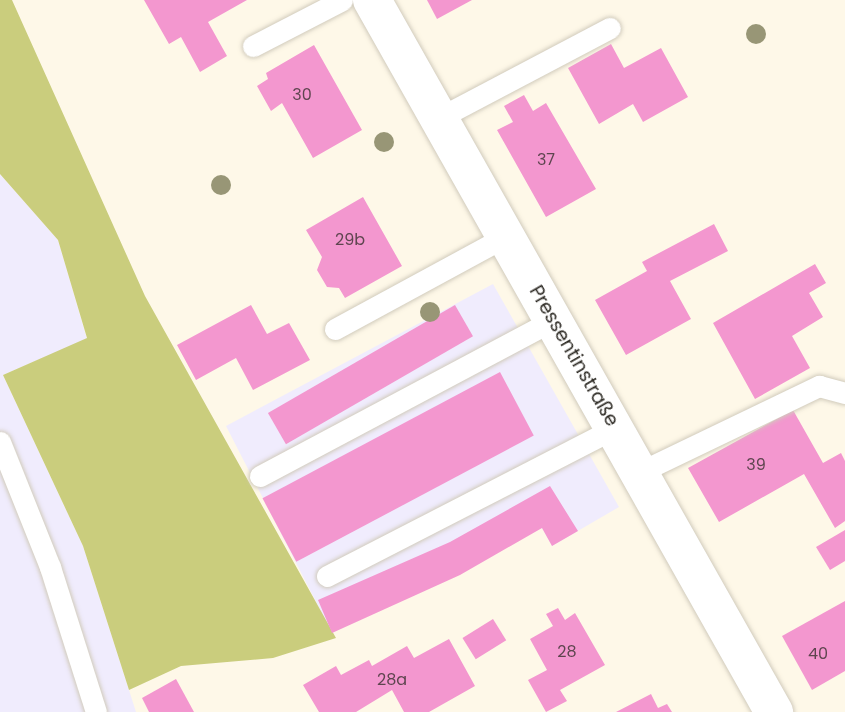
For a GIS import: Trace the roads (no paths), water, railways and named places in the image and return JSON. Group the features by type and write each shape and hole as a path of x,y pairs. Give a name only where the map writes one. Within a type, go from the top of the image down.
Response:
{"street":[{"name":"Pressentinstraße","path":"372,0 774,712"}],"lane":[{"path":"253,46 342,0"},
{"path":"439,118 610,28"},
{"path":"335,329 506,236"},
{"path":"260,476 553,320"},
{"path":"640,472 819,386 845,393"},
{"path":"327,576 615,428"},
{"path":"0,442 50,567 96,712"}]}
